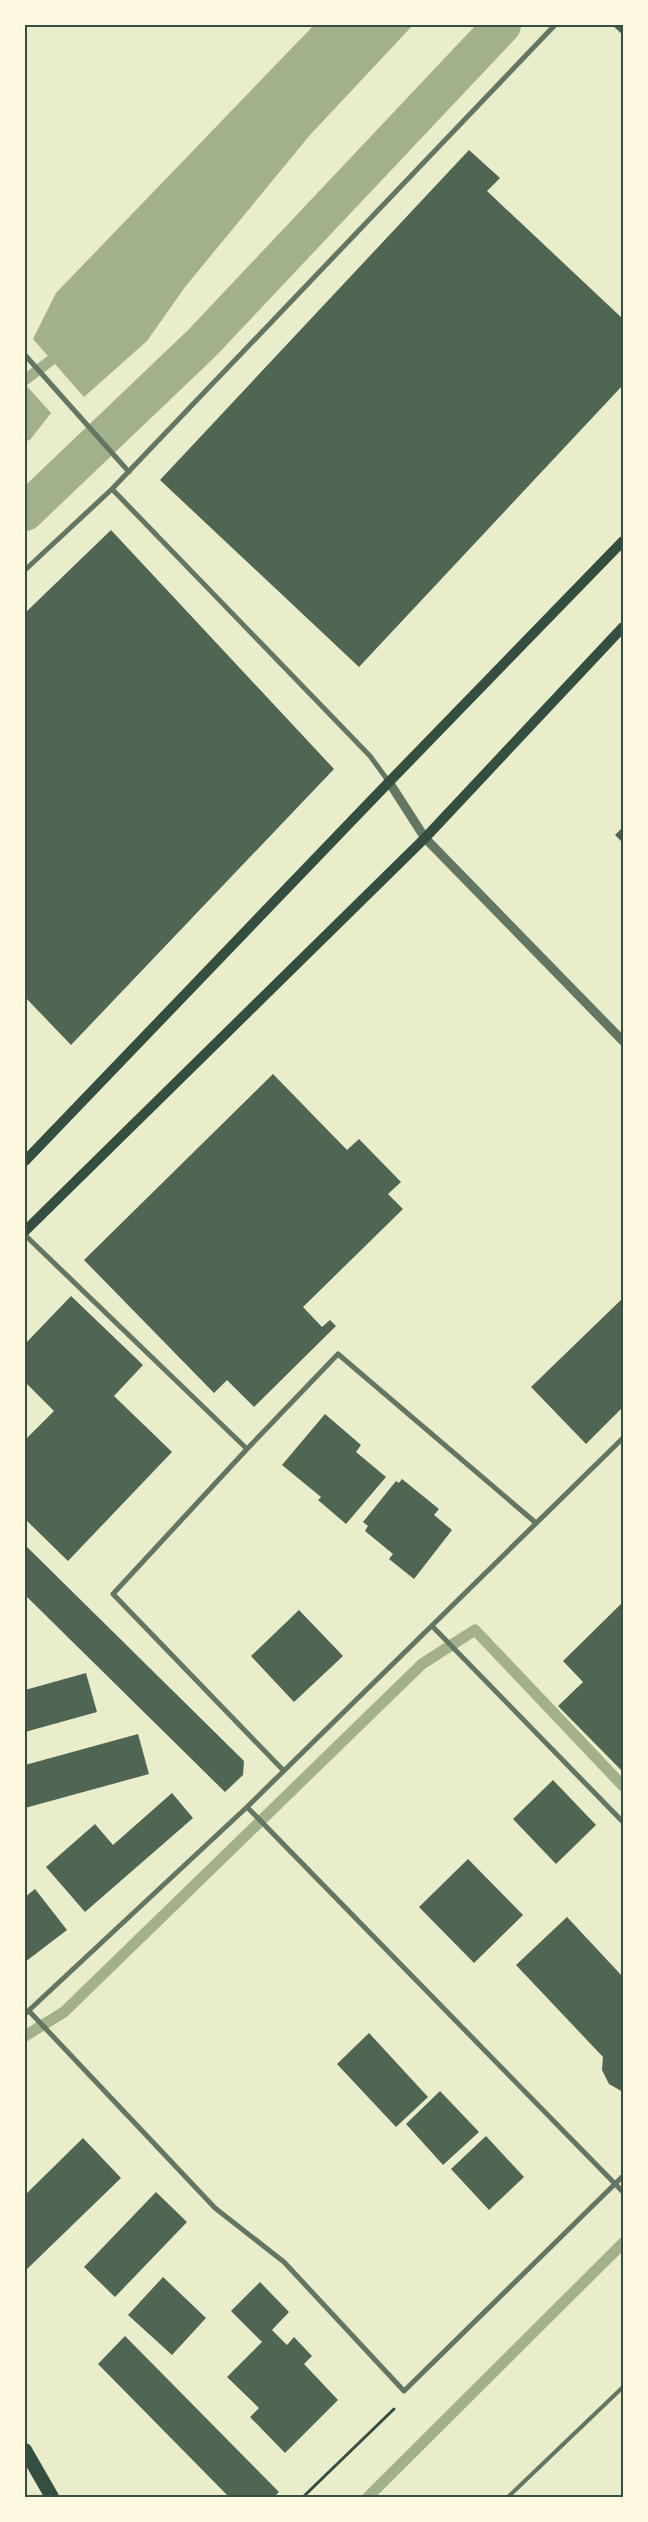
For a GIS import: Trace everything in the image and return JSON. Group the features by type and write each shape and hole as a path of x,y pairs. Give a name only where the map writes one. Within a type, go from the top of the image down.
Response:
{"highway":[{"path":"25,2450 52,2497"}],"main road":[{"path":"25,1161 388,782 623,541"},
{"path":"25,1233 425,838 623,627"}],"street":[{"path":"25,570 112,490 555,25"},
{"path":"25,355 128,472"},
{"path":"112,490 370,756 425,838 623,1041"},
{"path":"25,1233 247,1449"},
{"path":"283,1770 113,1594 338,1354 536,1522"},
{"path":"623,1438 536,1522 433,1627 283,1770 247,1807 27,2012 37,2019 215,2208 284,2262 404,2391 623,2176"},
{"path":"433,1627 623,1822"},
{"path":"247,1807 623,2192"}],"lane":[{"path":"508,2497 623,2387"}],"path":[{"path":"303,2497 397,2406 404,2391"}],"shaded area":[{"path":"314,25 413,25 310,135 185,287 147,341 84,397 33,339 56,293"},
{"path":"25,384 51,413 30,440 25,441"}],"building":[{"path":"612,25 623,25 623,35"},
{"path":"469,150 500,178 487,191 623,319 623,385 359,667 160,480"},
{"path":"111,530 334,769 71,1045 25,997 25,613"},
{"path":"623,827 623,843 615,835"},
{"path":"273,1074 347,1150 359,1139 401,1182 388,1194 403,1209 303,1307 322,1327 330,1320 336,1326 254,1407 227,1380 214,1393 84,1260"},
{"path":"71,1296 143,1365 114,1396 172,1452 68,1561 25,1519 25,1440 54,1411 25,1382 25,1344"},
{"path":"623,1298 623,1407 586,1444 531,1387"},
{"path":"325,1414 361,1445 356,1452 386,1477 346,1524 318,1500 321,1497 282,1465"},
{"path":"402,1479 439,1509 434,1515 452,1530 414,1579 389,1559 393,1554 365,1531 368,1526 363,1522 396,1481 399,1483"},
{"path":"25,1545 244,1761 243,1775 225,1792 25,1595"},
{"path":"623,1602 623,1772 558,1706 583,1682 563,1661"},
{"path":"299,1610 343,1656 294,1702 251,1656"},
{"path":"86,1673 97,1712 25,1732 25,1690"},
{"path":"138,1734 149,1774 25,1808 25,1765"},
{"path":"553,1780 596,1825 556,1864 513,1819"},
{"path":"172,1793 193,1818 85,1912 46,1867 95,1824 113,1845"},
{"path":"468,1859 523,1915 474,1963 419,1907"},
{"path":"35,1889 67,1930 25,1962 25,1897"},
{"path":"567,1917 623,1977 623,2092 609,2084 602,2070 603,2057 516,1965"},
{"path":"369,2033 428,2097 396,2127 337,2064"},
{"path":"440,2091 479,2132 443,2165 406,2124"},
{"path":"486,2136 524,2177 489,2210 451,2169"},
{"path":"83,2138 121,2178 25,2271 25,2195"},
{"path":"156,2192 187,2222 115,2297 84,2267"},
{"path":"163,2277 206,2318 172,2355 128,2315"},
{"path":"260,2282 289,2312 272,2330 287,2345 294,2337 312,2356 304,2364 338,2400 285,2453 250,2417 259,2408 227,2377 262,2342 231,2311"},
{"path":"125,2336 279,2492 274,2497 229,2497 98,2364"}],"waterway":[{"path":"25,512 202,343 502,25"},
{"path":"25,380 63,351"},
{"path":"25,2036 64,2012 422,1664 475,1630 623,1786"},
{"path":"368,2497 623,2243"}]}
